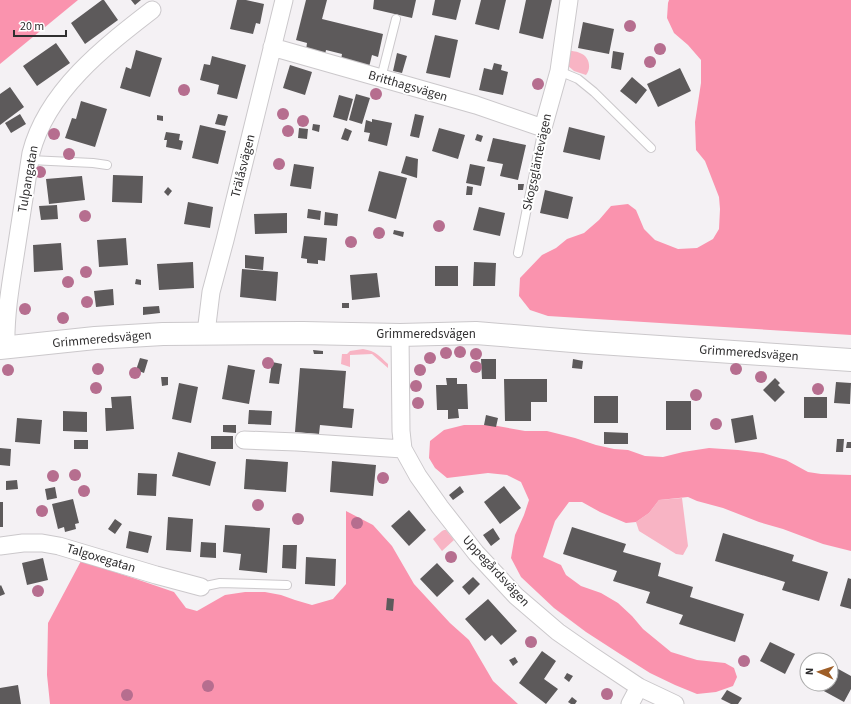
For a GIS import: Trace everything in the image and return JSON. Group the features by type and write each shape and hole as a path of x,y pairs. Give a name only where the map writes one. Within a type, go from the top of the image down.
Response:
{"street":[{"name":"Trälåsvägen","path":"206,333 211,292 231,217 284,0"},
{"name":"Skogsgläntevägen","path":"543,128 559,71 569,0"},
{"name":"Tulpangatan","path":"3,347 6,333 9,273 30,160 36,136 57,99 89,62 122,33 152,10"},
{"name":"Britthagsvägen","path":"272,47 476,105 543,128"},
{"name":"Grimmeredsvägen","path":"3,347 163,334 400,335 476,333 851,360"},
{"name":"Uppegårdsvägen","path":"400,335 403,449 418,476 440,507 476,552 516,596 558,632 639,687 675,704"},
{"path":"244,440 403,449"},
{"name":"Talgoxegatan","path":"0,546 30,543 42,543 59,546 201,587"},
{"path":"630,704 639,687"}],"lane":[{"path":"381,78 396,19"},
{"path":"559,71 578,79 594,92 651,148"},
{"name":"Skogsgläntevägen","path":"518,253 543,128"},
{"path":"30,160 107,165"},
{"path":"201,587 220,583 287,586"}],"shaded area":[{"path":"0,0 78,0 0,64"},
{"path":"669,0 851,0 851,335 548,316 530,310 519,296 520,278 542,255 556,248 567,239 584,233 599,220 611,206 628,204 636,210 644,229 655,240 678,249 697,248 713,239 719,229 719,197 705,161 696,150 695,122 701,83 701,60 688,45 674,33 667,18"},
{"path":"567,50 578,52 586,57 589,62 589,69 586,75 574,71 567,65"},
{"path":"363,349 377,354 388,364 388,368 372,354 350,355 350,367 341,364 342,354"},
{"path":"464,425 492,425 525,431 547,431 596,445 628,450 645,456 663,457 709,448 763,453 786,460 808,472 851,475 851,551 823,544 688,497 659,500 649,513 636,522 626,523 600,512 582,502 569,502 555,521 543,557 561,565 566,575 581,586 601,593 618,603 643,629 671,652 697,660 725,663 734,668 737,677 733,686 716,692 697,694 650,673 586,632 554,608 521,577 511,558 515,535 529,500 521,482 507,475 488,473 447,478 435,468 429,458 430,441 444,430"},
{"path":"682,498 688,546 683,555 676,554 639,531 636,522 649,513 659,500"},
{"path":"346,511 373,525 392,546 414,584 450,623 469,640 493,681 518,704 50,704 47,675 48,623 81,561 174,592 186,608 197,611 225,595 245,592 265,592 281,595 312,605 333,599 346,584"},
{"path":"446,530 454,540 442,551 433,539"}],"building":[{"path":"104,0 118,20 85,44 71,23"},
{"path":"131,0 141,0 135,5"},
{"path":"237,0 246,0 264,4 260,24 256,23 253,34 230,29"},
{"path":"306,0 327,0 322,19 383,34 378,57 372,55 369,67 341,60 342,54 326,50 325,55 306,50 307,43 296,40"},
{"path":"374,0 416,0 412,18 373,9"},
{"path":"435,0 461,0 456,20 432,15"},
{"path":"481,0 506,0 499,30 475,24"},
{"path":"526,0 552,0 543,39 519,33"},
{"path":"583,22 614,29 609,54 578,48"},
{"path":"435,35 458,40 450,78 426,73"},
{"path":"56,43 70,63 37,86 23,66"},
{"path":"136,50 162,58 150,97 120,88 126,67 131,69"},
{"path":"613,51 624,53 621,70 611,68"},
{"path":"397,53 407,56 402,73 393,71"},
{"path":"212,56 246,65 237,99 217,94 219,85 200,80 204,64 210,65"},
{"path":"494,63 502,65 501,70 508,72 503,95 479,90 484,68 492,70"},
{"path":"290,65 312,72 305,95 283,88"},
{"path":"680,68 691,91 658,107 647,84"},
{"path":"632,77 647,90 636,104 620,91"},
{"path":"10,87 24,107 0,125 0,94"},
{"path":"356,94 370,98 362,124 349,120"},
{"path":"339,95 353,99 347,121 333,117"},
{"path":"81,101 107,109 95,147 65,138 72,118 76,119"},
{"path":"20,114 26,124 11,133 5,123"},
{"path":"218,114 228,116 225,126 215,124"},
{"path":"415,114 424,116 419,138 410,136"},
{"path":"157,115 163,116 163,121 157,120"},
{"path":"372,119 392,123 387,146 368,141 370,133 364,132 366,120 372,122"},
{"path":"313,124 320,125 319,132 312,130"},
{"path":"200,125 226,131 218,164 192,158"},
{"path":"569,127 605,136 600,160 563,152"},
{"path":"299,128 308,129 307,139 298,138"},
{"path":"345,128 352,131 348,141 341,139"},
{"path":"439,128 465,135 458,159 432,151"},
{"path":"166,132 180,134 179,140 183,141 181,150 166,147 167,140 164,140"},
{"path":"477,134 483,136 481,142 475,140"},
{"path":"493,138 526,145 518,180 500,176 503,164 487,161"},
{"path":"406,156 418,159 417,178 401,173"},
{"path":"294,164 314,167 311,189 290,186"},
{"path":"470,164 485,167 481,186 466,183"},
{"path":"379,171 407,178 396,219 368,211"},
{"path":"113,175 143,176 142,203 112,202"},
{"path":"82,176 85,200 49,204 46,179"},
{"path":"518,184 524,184 523,190 518,190"},
{"path":"467,186 473,187 472,195 466,195"},
{"path":"168,187 172,191 168,196 164,192"},
{"path":"545,190 573,197 568,219 540,213"},
{"path":"188,202 213,207 210,228 184,224"},
{"path":"57,205 58,219 41,220 39,206"},
{"path":"479,207 505,213 500,236 473,230"},
{"path":"308,209 321,211 320,220 307,218"},
{"path":"325,212 338,214 337,226 324,225"},
{"path":"287,213 287,233 255,234 254,214"},
{"path":"394,230 404,232 403,237 393,234"},
{"path":"304,236 327,238 325,261 318,260 318,264 307,263 307,259 301,258"},
{"path":"126,238 128,265 99,267 97,240"},
{"path":"61,243 63,270 34,272 33,245"},
{"path":"245,255 264,257 263,270 245,268"},
{"path":"193,262 194,288 159,290 157,264"},
{"path":"474,262 496,263 495,286 473,286"},
{"path":"435,266 458,266 458,286 435,286"},
{"path":"242,269 278,272 276,301 240,297"},
{"path":"377,273 380,297 352,300 350,275"},
{"path":"136,279 141,280 141,285 135,284"},
{"path":"113,289 114,305 96,307 94,291"},
{"path":"342,303 349,303 349,308 342,308"},
{"path":"159,306 160,313 143,315 143,307"},
{"path":"313,350 323,351 323,354 314,354"},
{"path":"140,358 148,360 144,373 136,370"},
{"path":"481,359 496,359 496,379 482,379"},
{"path":"573,359 583,361 582,369 572,368"},
{"path":"272,362 282,364 279,384 269,383"},
{"path":"228,365 255,370 249,404 222,399"},
{"path":"300,368 346,371 343,408 354,409 352,428 320,425 319,434 295,432"},
{"path":"161,377 168,377 168,385 162,386"},
{"path":"446,378 457,378 457,384 467,384 468,409 458,409 459,418 448,419 448,410 437,410 436,385 447,385"},
{"path":"775,378 780,383 778,385 785,392 775,402 763,390"},
{"path":"504,379 547,379 547,402 531,402 531,421 505,421"},
{"path":"836,382 851,383 850,404 834,403"},
{"path":"179,383 198,387 191,423 172,419"},
{"path":"131,396 134,429 106,431 105,408 112,408 111,397"},
{"path":"594,396 618,396 618,423 594,423"},
{"path":"804,397 827,397 827,418 804,418"},
{"path":"666,401 691,401 691,430 666,430"},
{"path":"249,410 272,411 271,425 248,424"},
{"path":"63,411 87,412 87,432 63,431"},
{"path":"486,415 498,418 496,427 484,425"},
{"path":"753,415 757,439 735,443 731,419"},
{"path":"17,418 42,420 40,444 15,442"},
{"path":"223,425 236,425 236,433 223,432"},
{"path":"604,432 628,433 628,444 604,444"},
{"path":"211,436 233,436 233,449 211,449"},
{"path":"837,439 844,439 843,452 836,452"},
{"path":"74,440 88,440 88,449 74,449"},
{"path":"847,442 851,442 851,448 846,448"},
{"path":"0,448 11,449 10,466 0,465"},
{"path":"178,452 216,462 210,486 172,476"},
{"path":"246,459 288,462 286,492 244,489"},
{"path":"332,461 376,465 373,496 330,492"},
{"path":"138,473 157,474 156,496 137,495"},
{"path":"17,480 18,489 6,490 6,481"},
{"path":"460,486 464,492 453,500 449,495"},
{"path":"504,486 521,508 500,524 484,502"},
{"path":"55,487 57,498 47,500 45,489"},
{"path":"73,499 79,523 75,524 76,529 65,532 64,527 58,529 52,504"},
{"path":"0,502 3,502 3,527 0,527"},
{"path":"409,510 426,530 409,546 391,526"},
{"path":"168,517 193,519 191,552 166,550"},
{"path":"115,519 122,524 115,534 108,529"},
{"path":"225,525 270,528 267,573 239,570 241,554 223,552"},
{"path":"572,527 626,544 623,552 661,563 658,576 693,587 690,597 744,614 735,642 679,624 683,615 646,603 650,592 613,581 617,571 563,554"},
{"path":"493,528 500,539 491,546 483,535"},
{"path":"129,531 152,536 148,553 126,548"},
{"path":"723,533 794,555 792,561 828,572 819,601 782,590 785,582 715,561"},
{"path":"201,542 216,543 216,558 200,557"},
{"path":"283,545 297,545 296,569 282,568"},
{"path":"306,557 336,559 335,586 305,584"},
{"path":"43,558 48,580 27,585 22,563"},
{"path":"437,563 454,581 437,597 420,579"},
{"path":"473,577 480,584 469,595 462,587"},
{"path":"848,578 851,579 851,609 840,606"},
{"path":"1,585 5,594 0,596 0,586"},
{"path":"387,598 394,599 393,611 386,610"},
{"path":"488,599 517,631 501,645 492,635 485,641 465,619"},
{"path":"770,642 795,654 785,674 760,661"},
{"path":"542,651 556,661 544,679 558,689 546,704 519,683"},
{"path":"515,657 518,662 513,666 509,660"},
{"path":"839,669 851,676 851,689 844,702 826,692 839,692"},
{"path":"567,673 573,676 569,682 564,678"},
{"path":"18,685 21,704 0,704 0,688"},
{"path":"727,690 742,698 738,704 731,704 721,699"},
{"path":"572,697 577,701 575,704 568,702"}]}
